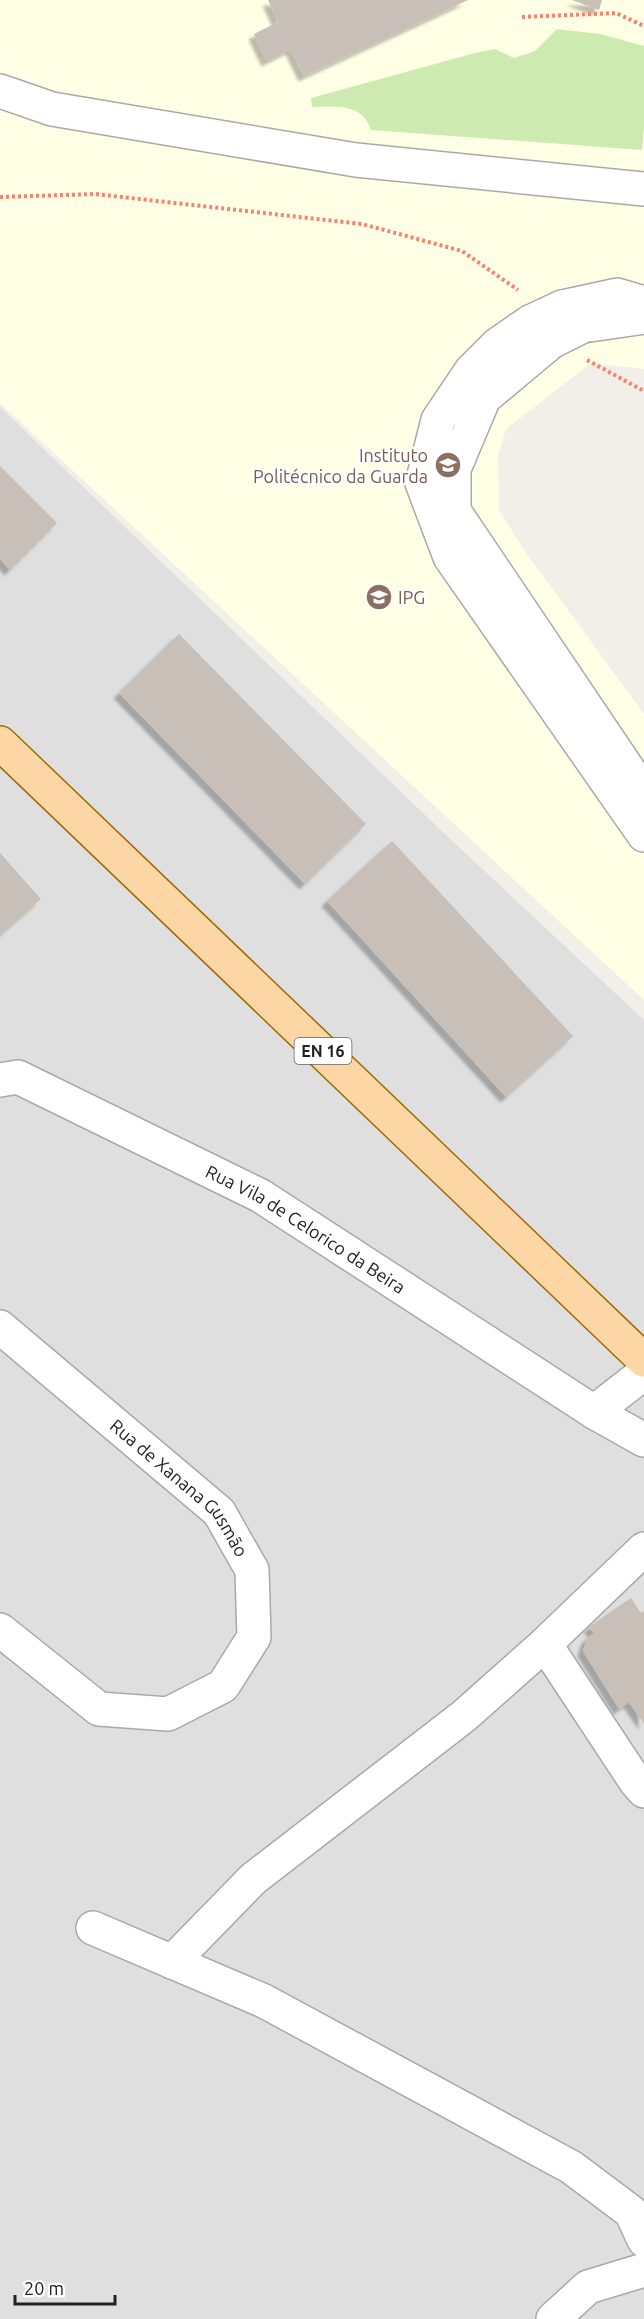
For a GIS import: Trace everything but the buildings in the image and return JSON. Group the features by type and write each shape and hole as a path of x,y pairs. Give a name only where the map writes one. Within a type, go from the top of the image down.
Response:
{"main road":[{"name":"EN 16","path":"0,743 644,1360"}],"street":[{"path":"0,91 52,109 356,160 644,189"},
{"path":"576,330 617,295 644,303"},
{"path":"644,317 576,330 534,319 498,344 471,371 438,420 422,483 450,557 644,835"},
{"path":"534,319 484,398 454,469 454,511 644,793"},
{"name":"Rua Vila de Celorico da Beira","path":"0,1080 18,1077 261,1196 594,1412 644,1440"},
{"name":"Rua de Xanana Gusmão","path":"0,1327 219,1512 252,1570 254,1637 223,1686 168,1714 99,1709 0,1630"},
{"path":"594,1412 644,1373"},
{"path":"172,1962 253,1879 464,1716 545,1644 644,1550"},
{"path":"545,1644 644,1791"},
{"path":"93,1928 264,2001 571,2167 631,2212 644,2240"},
{"path":"553,2319 588,2287 644,2270"}],"path":[{"path":"522,17 616,13 644,26"},
{"path":"0,197 95,194 362,224 462,251 514,286 534,319"},
{"path":"576,330 591,363 644,391"}],"shaded area":[{"name":"IPG","path":"0,0 644,0 644,369 591,363 506,429 498,455 499,510 524,550 644,714 644,1000 0,403"},
{"path":"0,407 447,836 644,1020 644,2319 0,2319"}],"green space":[{"path":"557,29 600,34 644,46 642,150 371,130 362,115 348,108 312,107 311,98 475,53 495,49 514,58 535,51"}],"place":[{"name":"Instituto Politécnico da Guarda","path":"448,465"},
{"name":"IPG","path":"379,597"}]}
